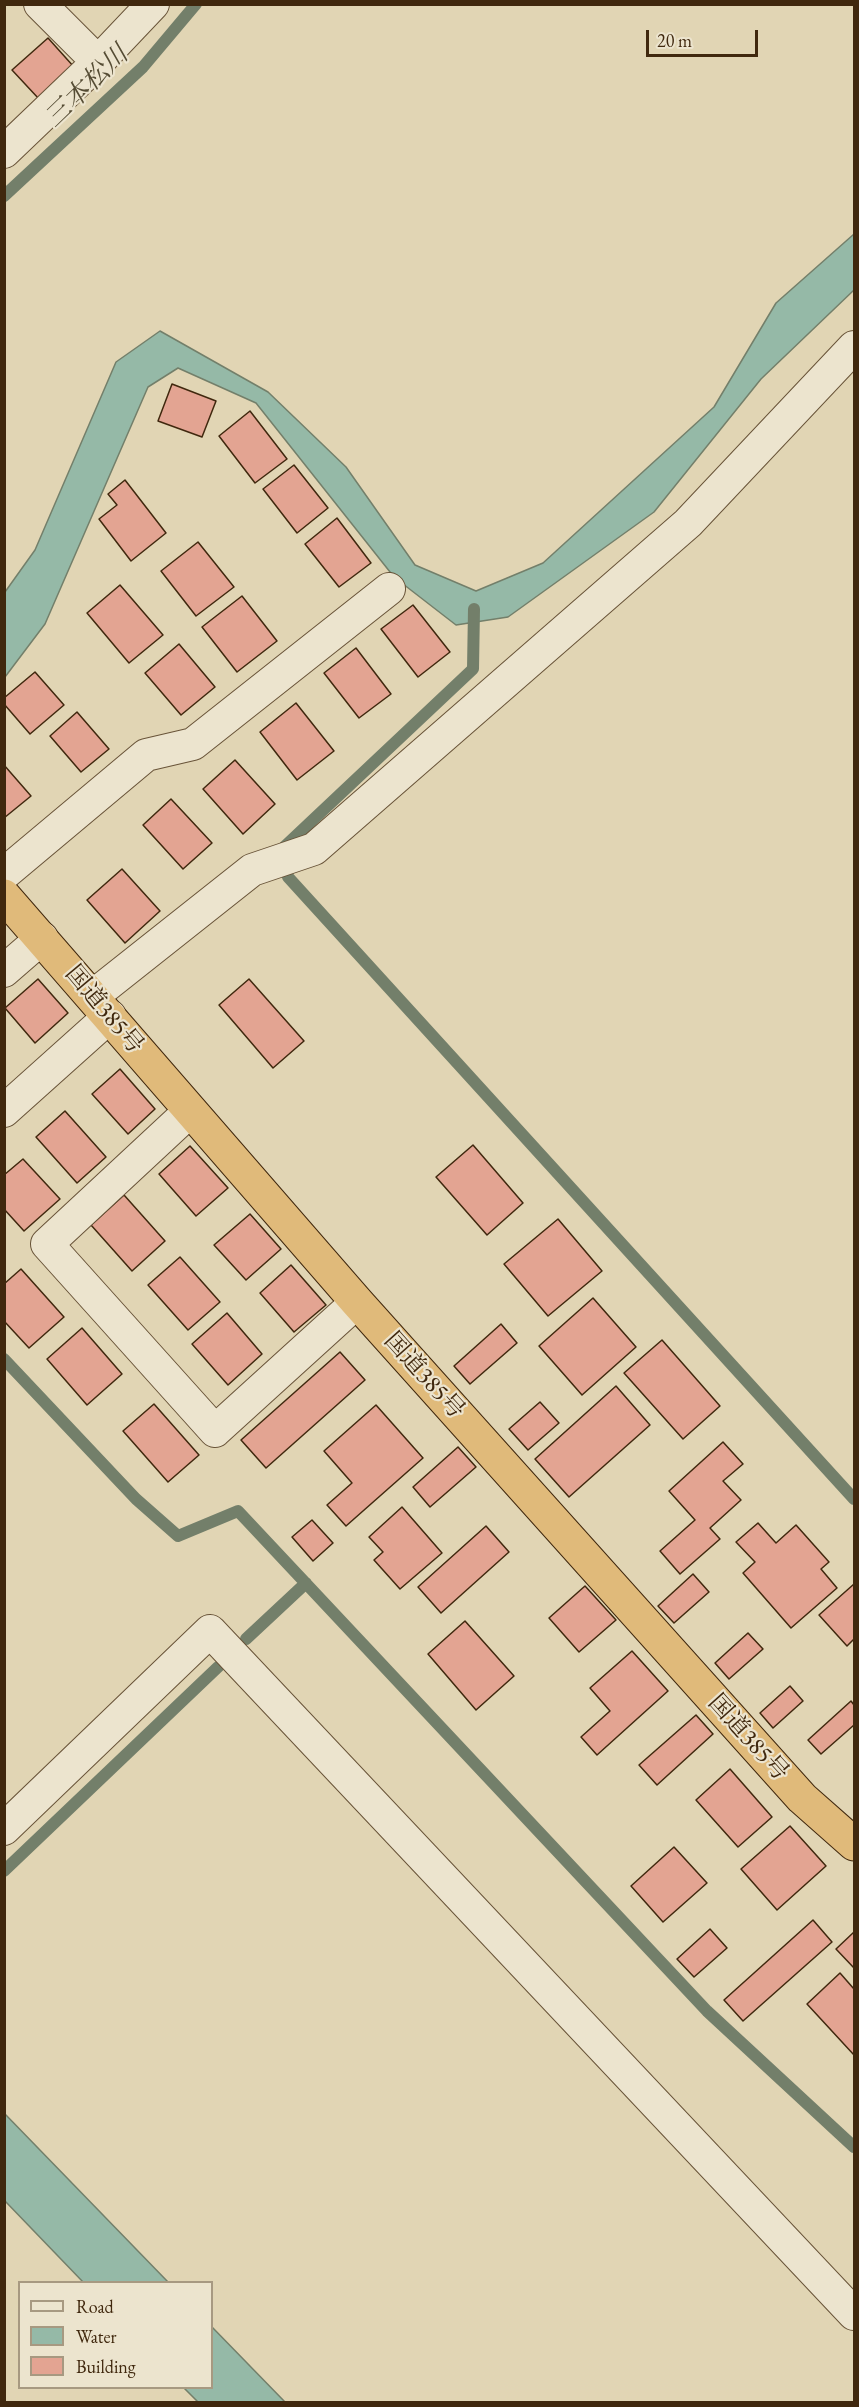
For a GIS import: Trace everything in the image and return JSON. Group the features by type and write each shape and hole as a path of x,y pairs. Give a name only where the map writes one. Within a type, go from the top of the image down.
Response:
{"highway":[{"name":"国道385号","path":"4,896 357,1302 802,1798 855,1844"}],"street":[{"path":"40,4 98,62"},
{"path":"4,152 98,62 153,4"},
{"path":"4,1111 102,1006 252,870 314,849 688,523 855,347"},
{"path":"4,874 146,755 193,744 389,589"},
{"path":"4,971 42,938"},
{"path":"190,1111 47,1244 215,1431 357,1302"},
{"path":"4,1829 210,1631 855,2314"}],"water":[{"path":"854,234 854,290 761,379 654,512 508,617 456,625 394,577 256,403 178,368 148,387 45,624 5,677 5,592 35,550 116,362 160,331 268,392 346,467 415,565 476,591 543,563 714,407 776,303"},
{"path":"5,2114 167,2281 82,2281 5,2201"},
{"path":"213,2328 285,2402 198,2402 185,2389 213,2389"}],"building":[{"path":"48,38 74,67 39,99 12,70"},
{"path":"172,384 216,401 202,437 158,421"},
{"path":"250,411 287,459 255,483 219,436"},
{"path":"294,465 328,508 297,533 263,489"},
{"path":"125,480 166,533 131,561 99,519 117,505 108,494"},
{"path":"337,518 371,563 339,587 305,544"},
{"path":"198,542 234,587 196,616 161,571"},
{"path":"120,585 163,635 129,663 87,613"},
{"path":"242,596 277,641 237,672 202,627"},
{"path":"413,605 450,652 418,677 381,629"},
{"path":"179,644 215,687 181,715 145,673"},
{"path":"356,648 391,694 359,718 324,673"},
{"path":"35,672 64,705 30,734 4,704 4,698"},
{"path":"296,703 334,751 297,780 260,732"},
{"path":"77,712 109,749 81,772 50,736"},
{"path":"235,760 275,804 243,834 203,789"},
{"path":"4,765 31,796 4,818"},
{"path":"171,799 212,843 183,869 143,825"},
{"path":"122,869 160,911 125,943 87,900"},
{"path":"38,979 68,1013 35,1043 5,1008"},
{"path":"249,979 304,1041 273,1068 219,1005"},
{"path":"120,1069 155,1109 128,1134 92,1094"},
{"path":"65,1111 106,1157 77,1183 36,1137"},
{"path":"473,1145 523,1203 487,1235 436,1177"},
{"path":"190,1146 228,1188 196,1216 159,1174"},
{"path":"23,1159 60,1199 24,1231 4,1209 4,1175"},
{"path":"124,1195 165,1241 132,1271 91,1225"},
{"path":"250,1214 281,1249 246,1280 214,1245"},
{"path":"558,1219 602,1271 548,1316 504,1264"},
{"path":"180,1257 220,1302 188,1330 148,1285"},
{"path":"291,1265 326,1305 294,1332 260,1293"},
{"path":"21,1269 64,1317 29,1348 4,1321 4,1284"},
{"path":"593,1298 636,1347 582,1395 539,1346"},
{"path":"227,1313 262,1354 228,1385 192,1344"},
{"path":"501,1324 517,1343 470,1384 454,1366"},
{"path":"82,1328 122,1374 87,1405 47,1359"},
{"path":"662,1340 720,1406 683,1439 624,1373"},
{"path":"340,1352 365,1380 266,1468 241,1440"},
{"path":"616,1386 650,1425 569,1497 535,1459"},
{"path":"540,1402 559,1423 528,1450 509,1429"},
{"path":"154,1404 199,1455 168,1482 123,1431"},
{"path":"376,1405 423,1458 346,1526 327,1505 352,1483 324,1451"},
{"path":"723,1442 743,1464 723,1481 741,1500 710,1528 720,1539 680,1574 660,1551 695,1520 669,1491"},
{"path":"458,1447 476,1467 430,1507 413,1487"},
{"path":"402,1507 442,1553 400,1589 374,1560 383,1552 369,1537"},
{"path":"312,1520 333,1543 313,1561 292,1537"},
{"path":"758,1523 776,1543 796,1525 829,1562 821,1569 837,1588 791,1628 743,1573 755,1562 736,1542"},
{"path":"486,1526 509,1552 441,1613 418,1587"},
{"path":"693,1574 709,1592 674,1623 658,1606"},
{"path":"854,1584 854,1639 847,1646 819,1615"},
{"path":"585,1586 616,1620 579,1652 549,1618"},
{"path":"465,1621 514,1676 476,1710 428,1654"},
{"path":"748,1633 763,1649 729,1679 715,1663"},
{"path":"632,1651 668,1691 597,1755 581,1737 610,1711 590,1688"},
{"path":"790,1686 803,1701 773,1728 760,1713"},
{"path":"851,1701 854,1705 854,1725 821,1754 808,1740"},
{"path":"696,1715 713,1734 657,1785 639,1765"},
{"path":"730,1769 772,1817 738,1847 696,1800"},
{"path":"790,1826 826,1866 777,1910 741,1869"},
{"path":"674,1847 707,1883 663,1922 631,1886"},
{"path":"813,1920 832,1942 743,2021 724,2000"},
{"path":"710,1929 727,1948 694,1977 677,1959"},
{"path":"854,1932 854,1968 836,1949"},
{"path":"840,1973 854,1989 854,2055 807,2004"}],"waterway":[{"name":"三本松川","path":"4,196 143,67 196,4"},
{"path":"474,609 473,669 283,848 288,877 854,1499"},
{"path":"4,1359 136,1499 178,1536 238,1511 707,2011 854,2147"},
{"path":"246,1639 306,1583"},
{"path":"4,1871 218,1667"}]}
